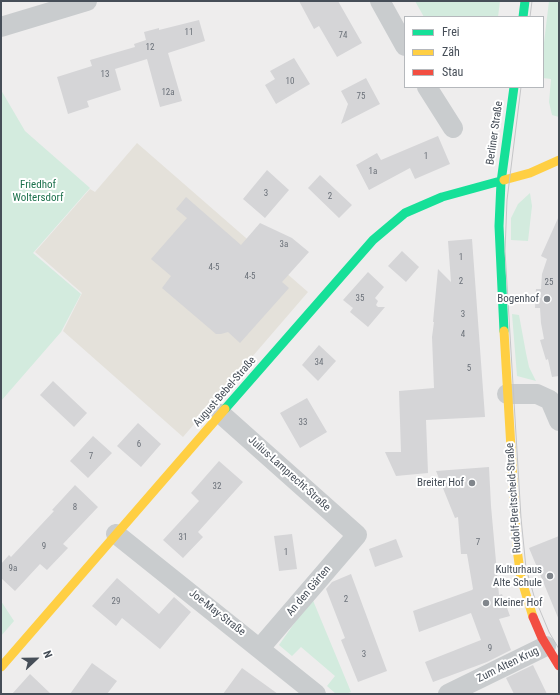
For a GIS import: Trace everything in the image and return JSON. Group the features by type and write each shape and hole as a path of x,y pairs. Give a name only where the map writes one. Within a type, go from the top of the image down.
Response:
{"street":[{"path":"1,26 87,1"},
{"path":"380,1 404,44"},
{"path":"523,16 525,1"},
{"path":"428,88 453,128"},
{"name":"Berliner Straße","path":"501,182 514,88"},
{"name":"August-Bebel-Straße","path":"1,667 373,240 405,213 421,205 442,197 501,182 532,172 559,160"},
{"name":"Rudolf-Breitscheid-Straße","path":"501,182 499,226 500,266 519,567 532,615 546,646 559,666"},
{"path":"507,394 537,394 550,400 559,421"},
{"name":"Julius-Lamprecht-Straße","path":"221,414 357,535"},
{"name":"Joe-May-Straße","path":"116,534 316,694"},
{"name":"An den Gärten","path":"260,648 357,535"},
{"name":"Zum Alten Krug","path":"448,694 546,646"}],"shaded area":[{"path":"137,143 308,292 183,437 63,331 82,293 35,252 90,189 95,192"}],"green space":[{"path":"415,1 500,1 498,16 423,16"},
{"path":"549,1 559,1 559,117 552,115 549,102 551,79 544,78 544,43"},
{"name":"Friedhof Woltersdorf","path":"1,90 25,131 90,188 33,253 81,294 61,332 1,401"},
{"path":"530,193 532,206 528,241 511,240 511,218 518,204"},
{"path":"512,314 519,315 529,367 536,381 517,376"},
{"path":"312,598 351,692 336,694 327,686 335,676 301,647 292,656 279,645"},
{"path":"1,601 14,621 1,636"}],"building":[{"path":"299,1 338,1 362,43 337,57 319,26 314,29"},
{"path":"199,20 205,41 168,53 182,101 160,107 147,59 115,69 121,90 87,101 89,107 68,114 57,77 92,66 90,60 135,47 134,44 146,40 144,32 159,28 159,30"},
{"path":"294,58 310,84 276,104 265,85 275,79 270,71"},
{"path":"366,78 380,104 341,124 348,104 341,91"},
{"path":"438,136 450,164 415,179 410,168 369,190 356,165 377,153 381,160"},
{"path":"267,170 289,190 265,218 243,199"},
{"path":"320,175 352,205 339,218 308,188"},
{"path":"186,197 241,245 260,223 292,238 309,252 282,282 289,288 240,343 228,332 216,334 162,288 171,276 151,259 187,218 176,209"},
{"name":"Bogenhof","path":"559,216 559,376 552,377 548,359 546,360 540,340 544,339 540,308 535,308 536,289 541,289 542,274 547,259 541,256"},
{"path":"472,239 485,417 426,420 428,473 396,476 385,452 401,452 399,391 434,388 432,337 438,269 451,282 448,241"},
{"path":"402,251 419,267 406,282 388,266"},
{"path":"368,272 384,287 375,298 378,301 376,305 378,307 385,307 368,327 350,312 353,308 343,300"},
{"path":"319,345 336,361 318,381 302,365"},
{"path":"53,381 87,413 74,427 40,395"},
{"path":"307,398 327,432 300,448 280,413"},
{"path":"138,423 161,444 141,467 117,446"},
{"path":"93,436 112,453 88,478 70,461"},
{"path":"219,461 243,482 198,532 203,537 183,558 163,540 199,501 191,493"},
{"path":"489,467 499,595 502,594 510,616 499,619 511,650 487,662 433,682 425,662 481,640 471,613 419,632 413,611 473,589 467,554 461,554 458,517 455,518 436,471"},
{"path":"75,485 98,507 63,544 68,548 47,570 40,564 15,591 1,578 1,564 9,555 11,557 54,511 52,510"},
{"path":"292,534 297,569 279,571 274,536"},
{"name":"Kulturhaus Alte Schule","path":"559,536 559,620 529,548"},
{"path":"396,539 403,557 375,567 369,549"},
{"path":"351,574 387,671 358,682 341,640 345,638 326,589 332,582"},
{"path":"117,578 159,614 174,597 191,612 160,649 122,618 116,626 92,606"},
{"path":"92,663 117,681 107,694 70,694"},
{"path":"533,665 547,694 514,694 506,678"},
{"path":"242,668 278,694 223,694"},
{"path":"30,674 51,694 12,694"}],"tram line":[{"path":"530,16 532,1"},
{"path":"521,88 507,200 505,251 521,518 526,568 534,596 549,632 559,649"}],"traffic: fast":[{"path":"523,16 525,1"},
{"path":"504,331 499,226 501,182 514,88"},
{"path":"225,409 373,240 405,213 442,197 504,180"}],"traffic: slow":[{"path":"504,180 530,173 559,160"},
{"path":"504,331 517,549 521,578 533,617"},
{"path":"1,667 225,409"}],"traffic: jam":[{"path":"533,617 542,638 559,666"}],"place":[{"name":"Bogenhof","path":"547,299"},
{"name":"Breiter Hof","path":"472,483"},
{"name":"Kulturhaus Alte Schule","path":"550,576"},
{"name":"Kleiner Hof","path":"486,603"}]}
